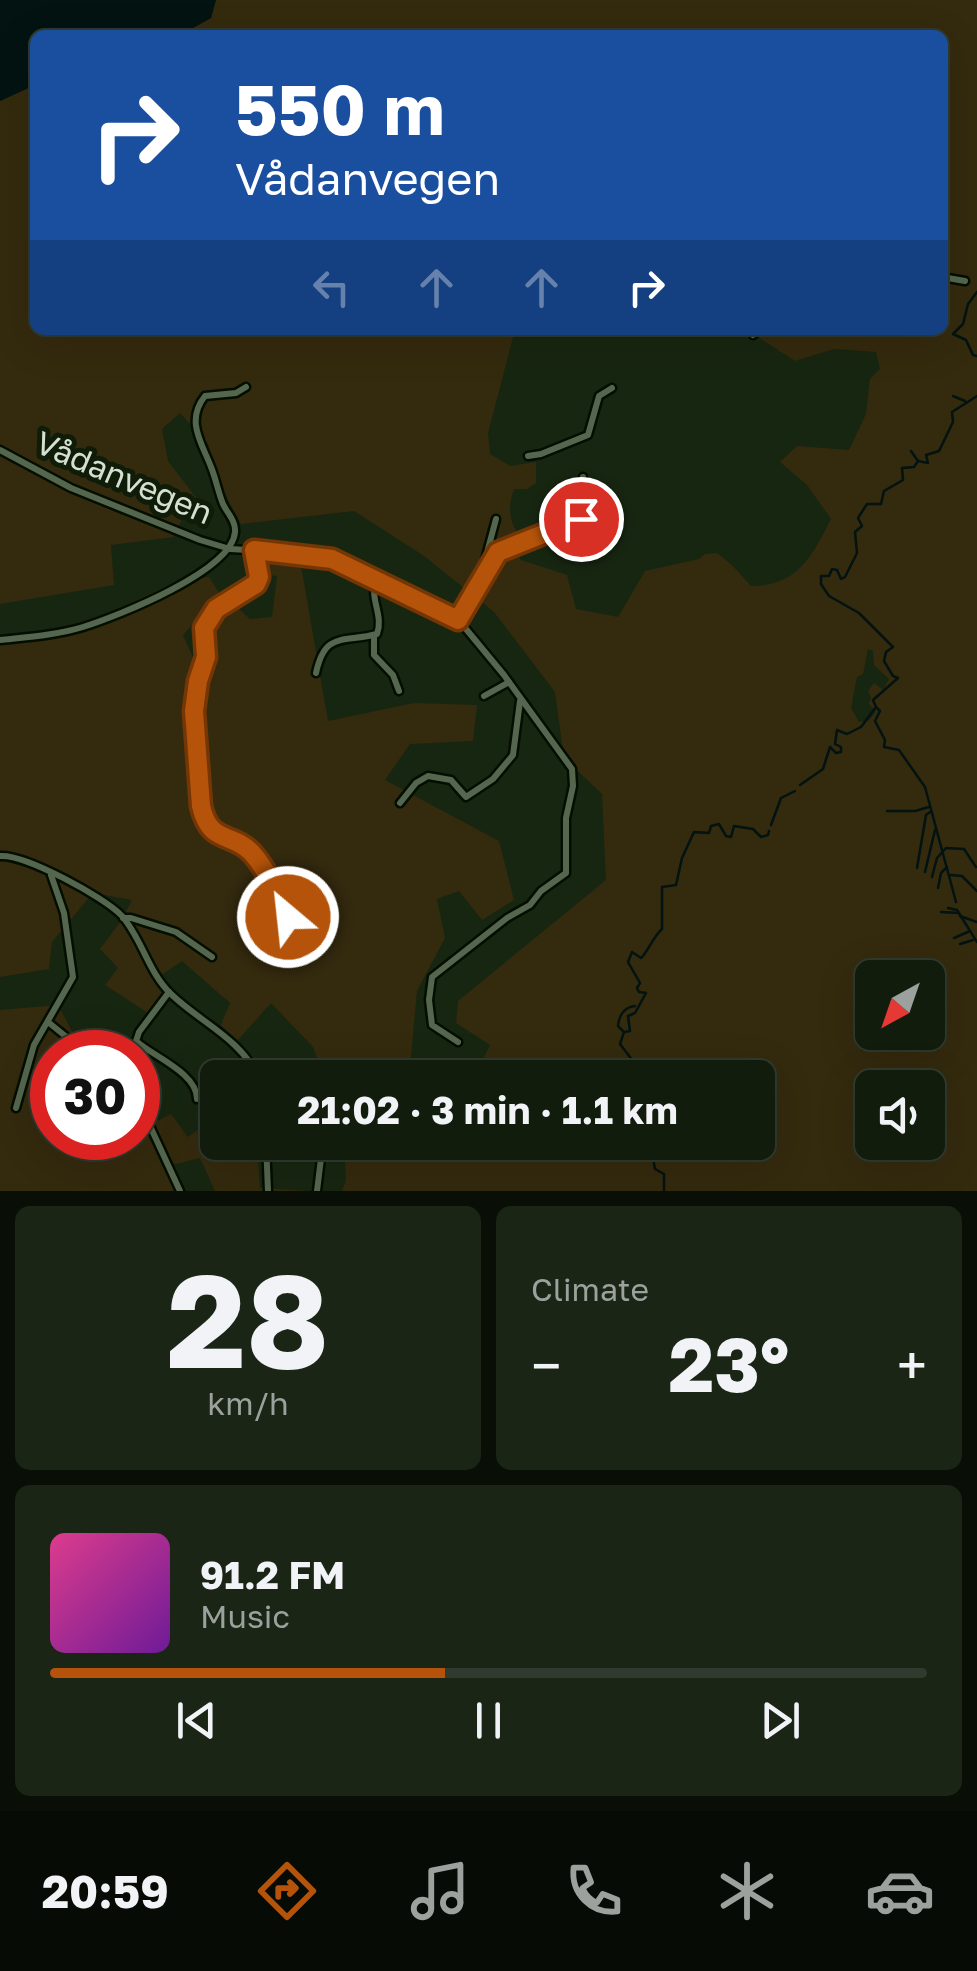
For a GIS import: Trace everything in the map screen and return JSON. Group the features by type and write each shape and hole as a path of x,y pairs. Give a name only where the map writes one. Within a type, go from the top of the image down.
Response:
{"street":[{"path":"948,278 965,281"},
{"name":"Vådanvegen","path":"230,549 234,526 197,438 195,422 204,396 236,393 246,387"},
{"path":"528,456 588,435 599,396 612,388"},
{"name":"Vådanvegen","path":"0,450 95,498 230,549 323,556 376,580 458,620 509,682 572,769 564,877 452,960 430,981 432,1025 458,1042"},
{"path":"458,620 498,552 581,520 584,477"},
{"path":"480,581 496,519"},
{"path":"0,640 59,632 112,616 190,578 230,549"},
{"path":"254,550 259,577 256,584 216,609 204,628 206,657 194,711 201,806 204,820 214,834 244,847 256,858 295,928"},
{"path":"376,580 373,594 380,622 374,635 375,658 393,675 399,691"},
{"path":"316,674 320,654 333,642 374,635"},
{"path":"484,696 509,682"},
{"path":"400,803 416,783 428,776 451,780 466,797 493,780 514,751 521,700"},
{"path":"0,856 20,858 98,898 123,918 170,992 237,1045 247,1060"},
{"path":"16,1108 34,1045 72,982 74,968 64,913 50,874"},
{"path":"123,918 176,932 212,958"},
{"path":"170,992 136,1041 188,1080 197,1090 197,1100"},
{"path":"48,1022 58,1030"},
{"path":"160,1148 180,1191"},
{"path":"267,1160 268,1191"},
{"path":"317,1191 321,1160"}],"shaded area":[{"path":"0,0 216,0 211,18 191,30 30,30 30,87 0,101"},
{"path":"216,0 977,0 977,1191 342,1191 345,1160 775,1160 775,1060 482,1060 490,1045 456,1023 458,1001 606,880 602,794 564,758 555,692 494,612 424,556 354,511 241,524 217,479 208,444 180,413 162,429 168,461 207,512 182,519 174,537 111,545 114,585 0,604 0,101 30,87 30,335 514,335 488,433 490,454 510,466 536,462 536,483 527,489 514,489 512,496 512,521 522,539 514,549 521,560 567,575 576,609 618,617 645,571 699,559 705,554 717,553 751,586 781,581 802,566 831,519 807,485 780,462 797,446 849,450 866,414 870,379 880,369 876,352 834,349 795,361 755,335 948,335 948,30 191,30 211,18","holes":["868,649 873,651 874,665 889,679 883,690 874,683 868,691 869,704 876,712 868,721 859,722 851,708"]},
{"path":"258,553 299,554 328,721 414,703 477,705 473,741 410,744 385,780 499,841 514,900 482,920 459,891 437,899 445,938 417,991 411,1060 318,1060 313,1047 271,1003 237,1041 221,1025 230,1003 182,961 157,978 164,994 148,1013 105,985 118,968 100,949 132,900 93,893 52,942 49,969 0,977 0,636 60,628 109,613 173,583 209,577 220,594 183,635 199,671 211,661 205,630 228,599 250,619 272,617 277,576 259,574"},
{"path":"58,1005 71,1030 30,1030 30,1160 160,1160 160,1120 171,1114 188,1137 200,1128 200,1158 168,1166 177,1191 0,1191 0,1010"},
{"path":"201,1160 258,1160 260,1188 307,1191 215,1191"}],"waterway":[{"path":"977,292 968,304 963,324 953,334 966,340 977,356"},
{"path":"953,396 965,401"},
{"path":"800,785 823,769 830,747 841,752 835,744 837,730 847,734 861,727 876,707 873,700 898,678 884,661 886,652 893,647 859,613 829,596 821,576 829,576 832,569 837,570 841,579 845,577 857,553 855,532 862,526 858,518 867,504 881,504 884,491 903,480 902,468 914,467 918,461 928,463 926,455 939,451 953,422 952,412 977,396"},
{"path":"911,451 918,461"},
{"path":"876,707 880,711 875,721 885,740 884,747 899,750 925,787 956,902"},
{"path":"771,825 781,798 795,791"},
{"path":"887,811 929,807"},
{"path":"917,868 926,815 930,812"},
{"path":"632,1060 620,1044 624,1032 630,1031 628,1016 635,1013 646,993 639,992 640,983 628,962 632,952 641,958 662,929 662,887 676,885 682,858 694,832 709,833 711,826 719,824 731,837 734,826 753,829 761,837 769,831"},
{"path":"925,872 935,830"},
{"path":"932,877 937,858 946,848 964,849 976,867"},
{"path":"938,888 941,873 947,867"},
{"path":"951,875 962,876 977,891"},
{"path":"948,908 957,910 977,942"},
{"path":"941,912 959,913"},
{"path":"960,916 977,922"},
{"path":"954,938 970,931"},
{"path":"960,944 973,940"},
{"path":"623,1031 618,1026 621,1016 635,1006"},
{"path":"653,1160 655,1169 664,1174 664,1191"}],"route":[{"path":"288,917 256,858 244,847 214,834 204,820 201,806 194,711 206,657 204,628 224,602 256,584 259,577 254,550 332,559 458,620 498,552 581,519"}]}
